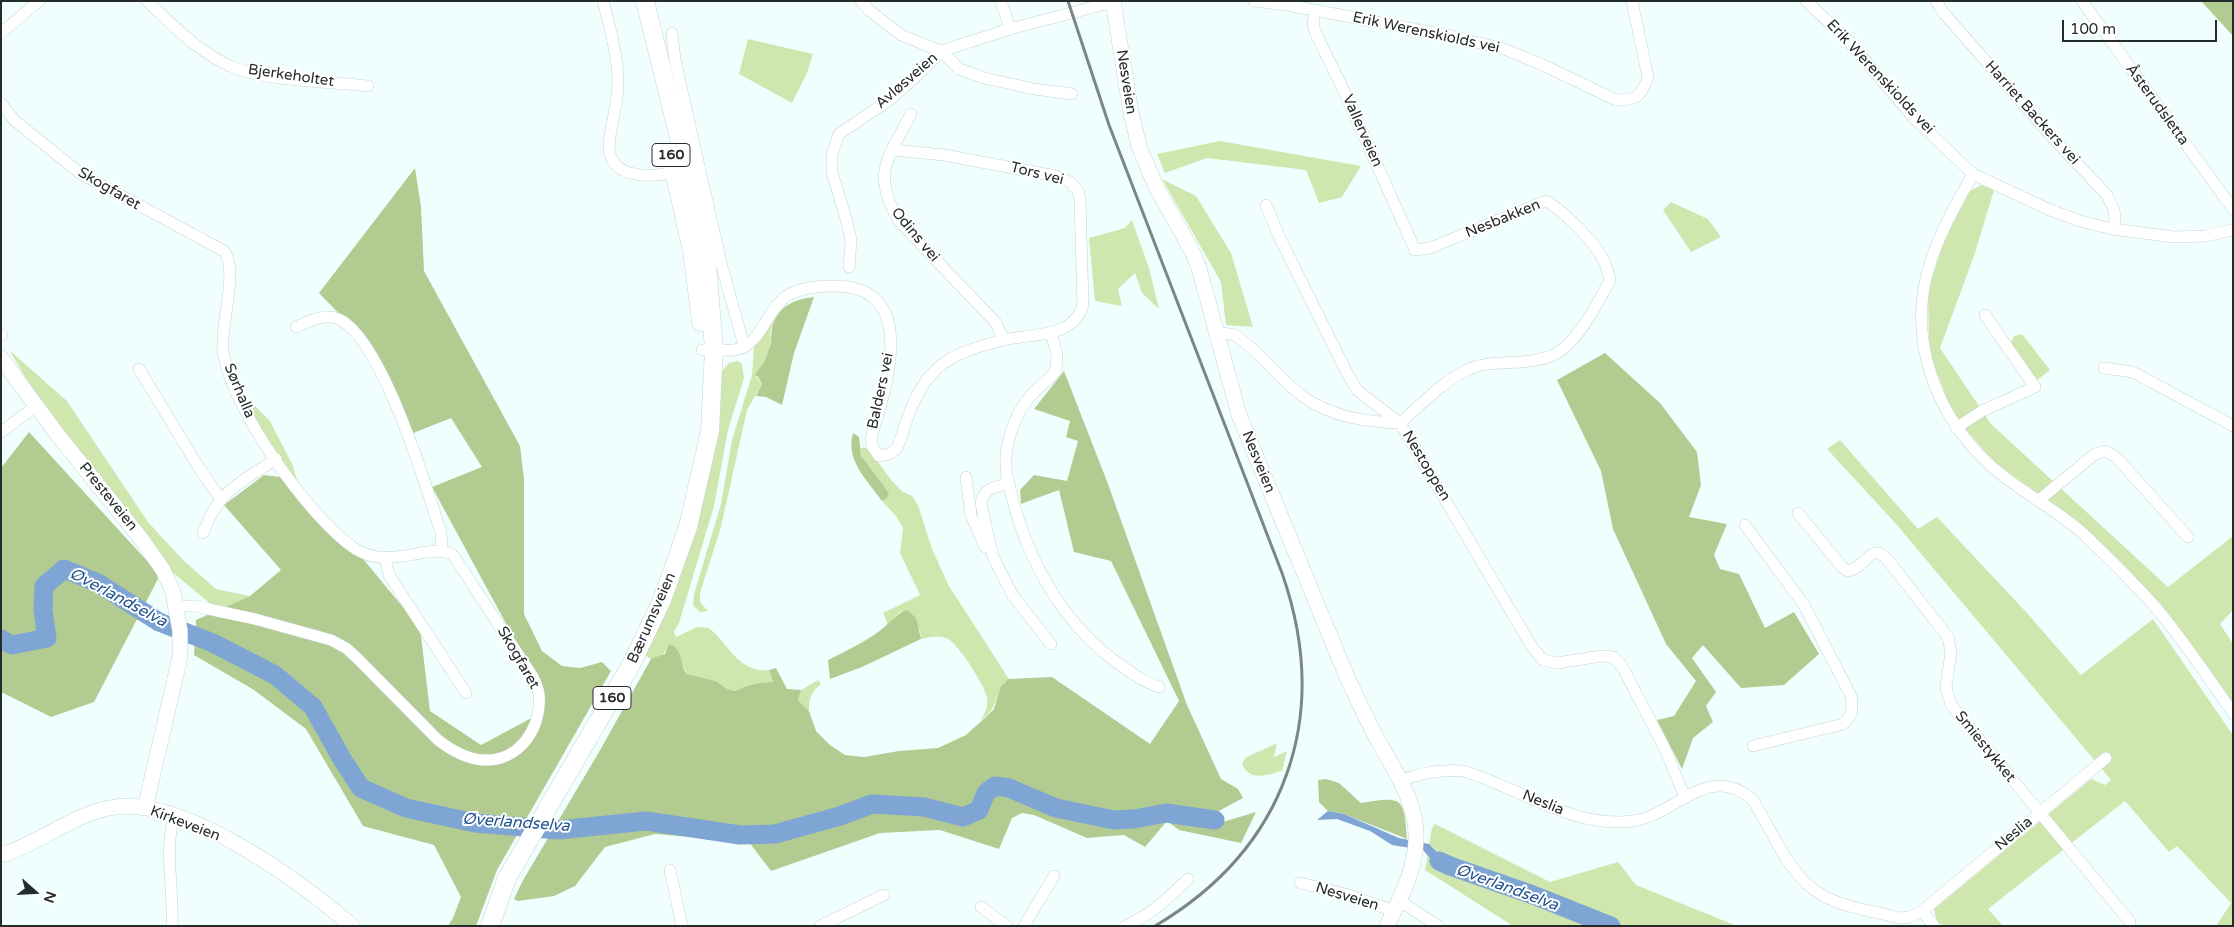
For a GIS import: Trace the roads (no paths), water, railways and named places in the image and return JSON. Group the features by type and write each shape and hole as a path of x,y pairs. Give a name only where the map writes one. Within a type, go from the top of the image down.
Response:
{"main road":[{"name":"Bærumsveien","path":"490,926 502,891 517,860 583,749 646,635 662,600 682,547 693,505 702,458 708,350 707,265 680,171 664,73 658,57 645,1"}],"street":[{"path":"1,33 39,1"},
{"name":"Bjerkeholtet","path":"147,1 202,49 236,68 298,80 368,86"},
{"path":"603,1 618,71 616,106 609,142 610,155 618,167 632,174 660,176 680,171"},
{"path":"861,1 868,10 901,35 941,51 959,69 984,78 1034,89 1072,94"},
{"path":"1001,1 1010,29"},
{"name":"Erik Werenskiolds vei","path":"1254,1 1451,36 1504,49 1545,66 1616,100 1635,98 1645,88 1648,76 1632,1"},
{"name":"Erik Werenskiolds vei","path":"1806,1 1846,38 1913,117 1973,174 2050,210 2080,221 2112,229 2174,236 2205,236 2233,230"},
{"name":"Harriet Backers vei","path":"1936,1 1942,11 2040,123 2107,195 2114,210 2115,220 2112,229"},
{"name":"Åsterudsletta","path":"2082,1 2233,209"},
{"name":"Avløsveien","path":"849,267 851,240 832,172 832,154 838,134 892,98 941,51 1010,29 1113,2"},
{"name":"Nesveien","path":"1113,2 1131,113 1139,146 1155,185 1196,259 1205,284 1232,392 1259,465 1347,677 1364,714 1400,781 1414,816 1416,846 1410,875 1387,926"},
{"name":"Vallerveien","path":"1314,11 1313,24 1316,34 1343,89 1415,250"},
{"path":"672,34 675,60 721,263 744,346 734,349 708,350"},
{"name":"Skogfaret","path":"1,103 14,120 81,174 173,225 216,245 228,256"},
{"name":"Odins vei","path":"911,114 884,166 885,188 889,204 899,221 996,323 1004,340"},
{"name":"Tors vei","path":"893,150 944,155 1024,169 1056,176 1070,182 1075,187 1080,200 1083,305 1080,315 1074,321 1051,333"},
{"path":"1973,174 1946,222 1929,268 1922,304 1924,343 1933,380 1956,428 1970,446 1992,467 2039,500 2086,537 2161,614 2233,713"},
{"name":"Nesbakken","path":"1400,423 1451,380 1466,370 1485,364 1529,362 1547,358 1559,352 1592,314 1610,280 1604,260 1591,243 1560,208 1546,201 1430,248 1415,250"},
{"name":"Nestoppen","path":"1266,205 1280,238 1357,390 1400,423 1532,648 1543,660 1557,663 1601,656 1613,658 1622,666 1666,749 1685,797"},
{"name":"Sørhalla","path":"228,256 230,281 226,304 223,351 237,394 255,428 288,478 338,536 355,549 366,554 385,558 442,550"},
{"name":"Balders vei","path":"744,346 758,333 779,303 791,294 805,289 835,286 865,291 878,303 887,317 891,334 887,380 871,438 872,446 879,456 889,455 898,447 911,409 923,382 948,360 1004,340 1051,333"},
{"path":"1956,428 1982,411 2035,387 1984,315"},
{"path":"296,327 322,317 334,317 349,324 361,339 382,377 408,432 441,533 442,550"},
{"path":"1051,333 1057,354 1056,370 1022,406 1014,424 1005,462 1008,484 1026,541 1047,585 1070,619 1106,654 1145,682 1159,687"},
{"path":"1217,333 1235,336 1290,386 1319,406 1337,414 1359,420 1400,423"},
{"name":"Presteveien","path":"1,358 36,407 142,540 163,570 174,599 180,631 178,671 151,775 145,808"},
{"path":"2104,368 2133,372 2233,426"},
{"path":"138,369 199,468 222,499"},
{"path":"1,432 36,407"},
{"path":"2039,500 2095,454 2105,451 2116,456 2153,495 2188,537"},
{"path":"203,533 214,509 222,499 251,476 276,460"},
{"path":"966,477 971,515 984,547 990,548"},
{"path":"1008,484 988,490 982,497 982,513 990,548 1013,596 1050,644"},
{"name":"Smiestykket","path":"1798,513 1842,567 1848,571 1853,570 1873,553 1878,552 1884,555 1897,571 1948,638 1951,652 1946,687 1950,705 2130,922"},
{"path":"1745,525 1804,605 1851,696 1853,708 1851,717 1843,724 1753,746"},
{"name":"Skogfaret","path":"174,599 194,606 331,640 346,648 357,658 420,724 452,751 469,758 484,760 506,756 526,742 535,727 539,711 540,693 533,677 454,555 442,550"},
{"path":"385,558 389,575 466,693"},
{"name":"Neslia","path":"1400,781 1412,776 1443,770 1463,771 1574,815 1613,822 1634,821 1651,816 1685,797 1716,786 1732,787 1752,799 1795,871 1816,892 1846,904 1900,918 1910,917 1922,911 2106,758"},
{"name":"Kirkeveien","path":"2,853 100,810 123,806 145,808 174,816 217,834 262,859 303,886 352,926"},
{"path":"172,926 169,836 174,816"},
{"path":"670,870 682,926"},
{"path":"1024,926 1054,876"},
{"path":"1125,926 1159,906 1188,879"},
{"name":"Nesveien","path":"1300,883 1397,906"},
{"path":"820,926 884,895"},
{"path":"1397,906 1438,926"},
{"path":"981,907 1006,926"},
{"path":"1922,911 1934,926"}],"water":[{"path":"1328,811 1344,814 1399,838 1429,844 1442,857 1465,865 1461,878 1441,871 1423,850 1392,845 1370,831 1337,819 1317,820"}],"waterway":[{"name":"Øverlandselva","path":"1,639 12,645 47,638 43,610 44,586 64,569 98,583 159,622 213,643 275,675 313,707 342,759 361,788 406,808 475,823 558,830 646,821 740,835 775,834 840,816 872,804 924,807 963,817 979,810 986,793 995,786 1009,788 1056,808 1114,820 1134,819 1166,813 1215,820"},
{"name":"Øverlandselva","path":"1439,861 1611,926"}],"railway":[{"path":"1068,1 1109,125 1282,573 1296,626 1302,678 1299,727 1287,774 1266,818 1238,858 1200,894 1155,926"}]}
